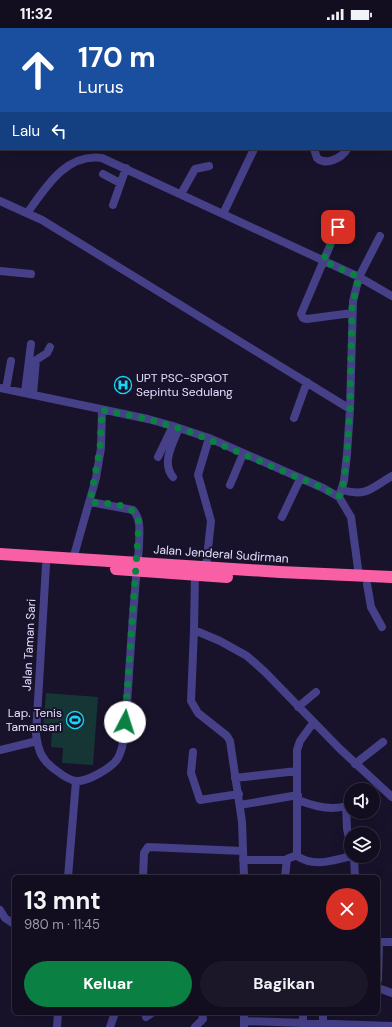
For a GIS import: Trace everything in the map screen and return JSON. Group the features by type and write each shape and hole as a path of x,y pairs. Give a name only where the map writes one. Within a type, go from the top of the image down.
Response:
{"highway":[{"name":"Jalan Jenderal Sudirman","path":"0,554 74,559 137,566 195,575 363,580 392,577"},
{"name":"Jalan Jenderal Sudirman","path":"0,562 46,565 206,567 363,580 392,585"}],"street":[{"path":"223,214 254,150"},
{"path":"314,150 317,158 326,161 339,158 346,150"},
{"path":"28,212 58,175 74,162 84,158 98,158 126,168 359,277 392,296"},
{"path":"181,194 195,169 209,166"},
{"path":"113,205 126,168"},
{"path":"103,174 120,183"},
{"path":"0,201 28,212 350,409"},
{"path":"343,215 302,308 302,316 307,319 352,313"},
{"path":"380,236 359,277 353,300 350,409 340,494 352,522 363,580 371,607 382,627"},
{"path":"0,271 31,274"},
{"path":"29,393 31,344"},
{"path":"29,393 36,360 47,353 50,347"},
{"path":"11,361 3,388 148,419 176,427 209,438 300,479 340,494 364,493 392,476"},
{"path":"294,418 307,382"},
{"path":"74,559 90,502 100,448 102,410"},
{"path":"158,457 176,427"},
{"path":"173,477 170,473 168,462 176,427"},
{"path":"206,567 211,521 198,476 209,438"},
{"path":"230,486 243,454"},
{"path":"282,517 300,479"},
{"path":"68,875 76,781 85,779 105,770 118,758 121,749 126,709 137,566 139,528 138,518 135,512 128,508 90,502"},
{"name":"Jalan Taman Sari","path":"46,565 36,734 39,753 42,759 62,775 76,781"},
{"path":"195,575 191,701 198,713 228,738 239,794 243,829 244,875"},
{"path":"194,630 247,656 355,764 372,783"},
{"path":"298,707 316,692"},
{"path":"297,856 297,747 313,723"},
{"path":"0,750 37,741"},
{"path":"355,764 383,742"},
{"path":"193,752 191,773 200,800 239,794"},
{"path":"235,778 263,773 298,771"},
{"path":"380,791 392,797"},
{"path":"240,805 298,798 322,807 344,805"},
{"path":"143,875 144,853 148,847 243,851"},
{"path":"243,860 286,860 289,857 297,856 307,862 330,862 344,858"},
{"path":"285,875 286,860"},
{"path":"354,863 355,875"},
{"path":"0,910 6,920 12,923"},
{"path":"380,942 392,942"},
{"path":"380,989 392,993"},
{"path":"57,1027 58,1015"},
{"path":"110,1027 114,1015"},
{"path":"195,1027 203,1019 202,1015"},
{"path":"304,1015 306,1025"},
{"path":"323,1015 323,1024"},
{"path":"244,1020 306,1025 392,1026"}],"green space":[{"path":"46,693 98,697 93,765 62,763 63,748 51,747 52,730 43,729"}],"place":[{"name":"UPT PSC-SPGOT Sepintu Sedulang","path":"123,385"},
{"name":"Lap. Tenis Tamansari","path":"75,720"}],"route":[{"path":"125,722 139,547 139,523 138,516 131,509 90,502 96,478 100,448 102,410 148,419 209,438 323,488 339,497 344,481 347,454 350,409 352,306 359,277 323,261 338,227"}]}
